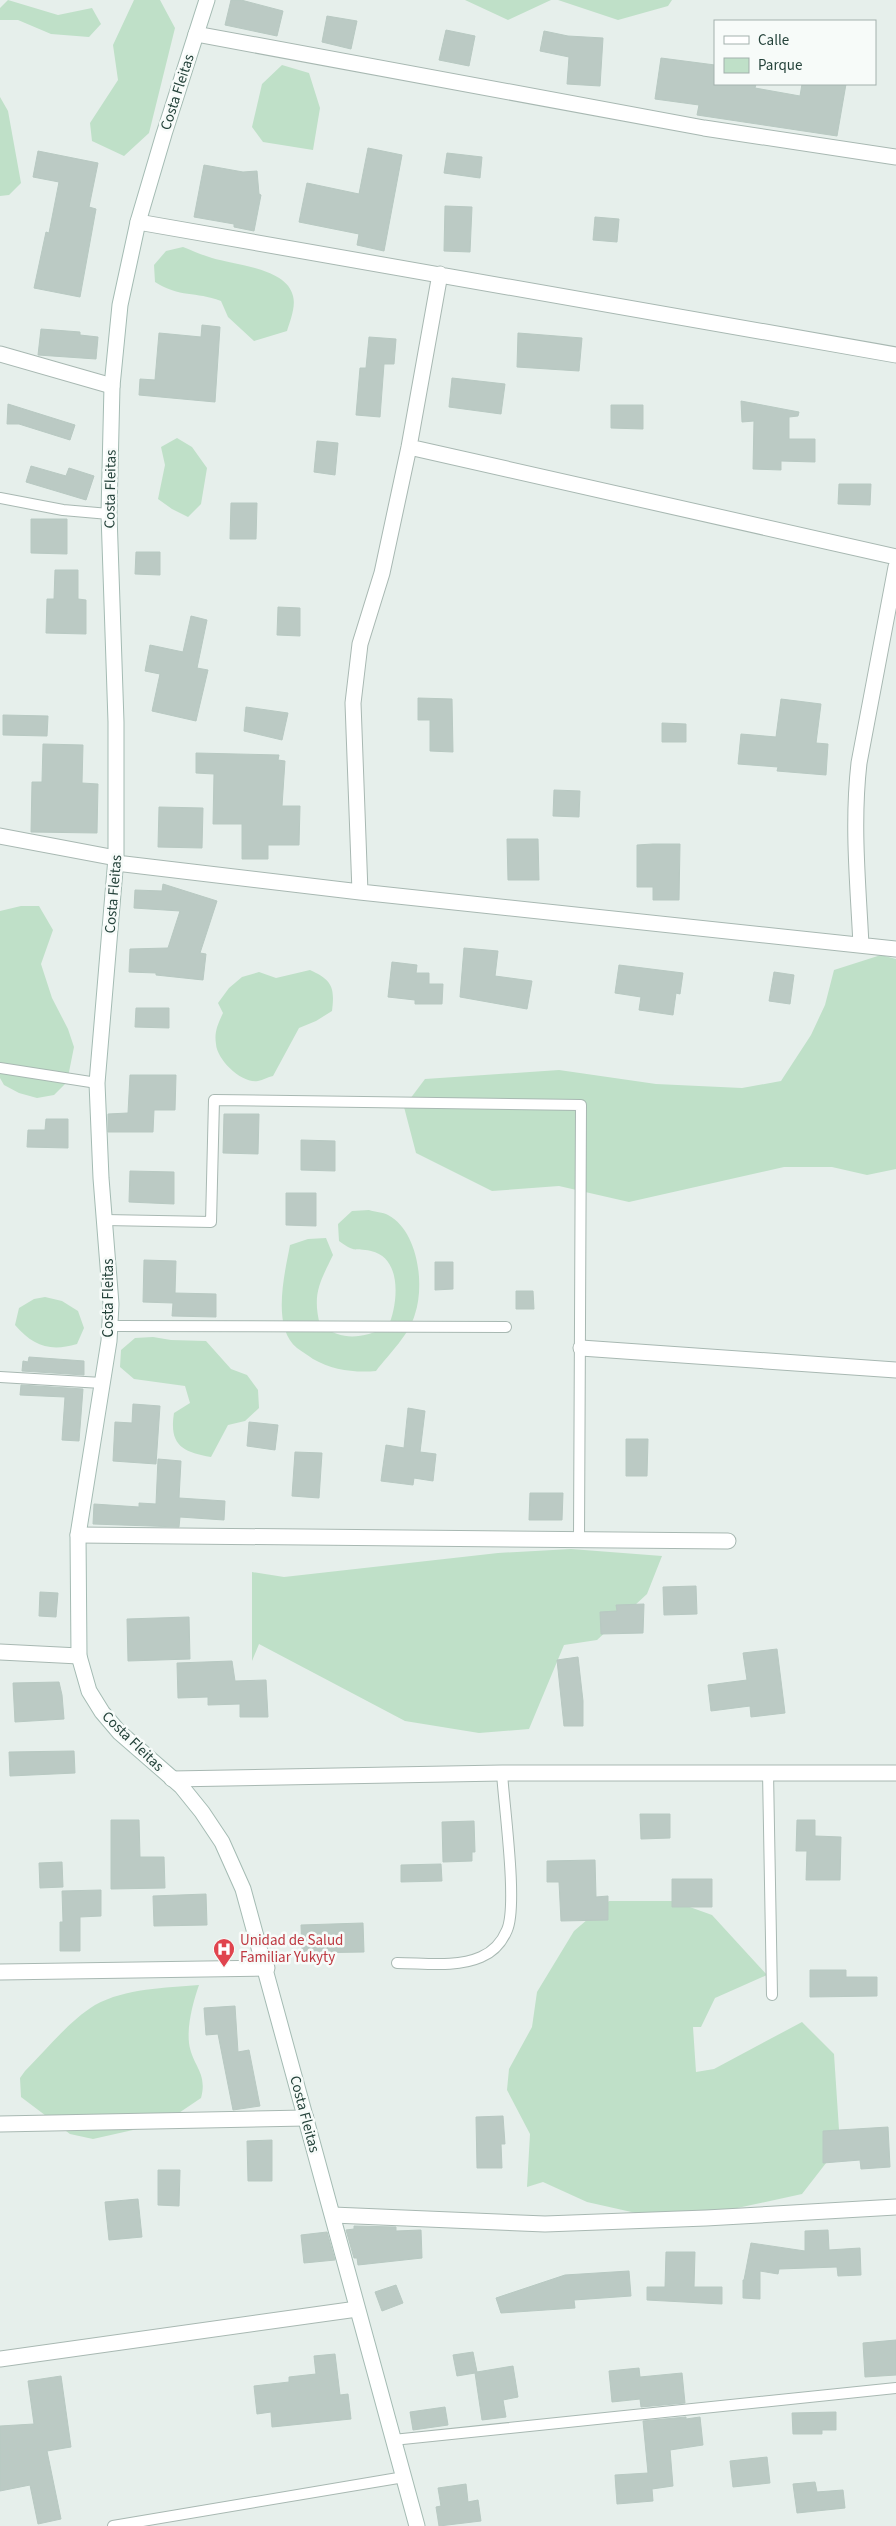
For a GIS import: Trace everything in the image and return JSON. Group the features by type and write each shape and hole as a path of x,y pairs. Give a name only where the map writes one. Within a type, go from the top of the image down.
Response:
{"street":[{"name":"Costa Fleitas","path":"207,0 138,222 120,305 112,386 109,514 116,722 116,860 97,1083 100,1159 110,1262 110,1326 78,1535 79,1656 89,1691 102,1712 119,1732 172,1779 202,1812 222,1842 243,1889 266,1968 356,2309 418,2526"},
{"path":"196,34 704,128 896,157"},
{"path":"138,222 896,355"},
{"path":"360,892 353,703 360,644 382,572 409,447 440,274"},
{"path":"0,354 112,386"},
{"path":"409,447 896,557"},
{"path":"862,946 854,819 858,763 896,568"},
{"path":"0,836 116,860 360,892 896,949"},
{"path":"581,1348 896,1370"},
{"path":"78,1535 728,1541"},
{"path":"0,1652 79,1656"},
{"path":"172,1779 502,1774 896,1773"},
{"path":"0,1972 266,1968"},
{"path":"0,2124 306,2118"},
{"path":"332,2215 545,2224 706,2218 896,2207"},
{"path":"0,2359 356,2309"}],"lane":[{"path":"0,498 63,510 109,514"},
{"path":"0,1068 97,1083"},
{"path":"105,1220 211,1222 214,1100 581,1105 579,1539"},
{"path":"110,1326 506,1327"},
{"path":"0,1377 102,1383"},
{"path":"768,1772 772,1995"},
{"path":"397,1963 464,1963 483,1957 496,1948 507,1930 511,1913 502,1774"},
{"path":"393,2440 896,2388"},
{"path":"113,2526 404,2478"}],"green space":[{"path":"8,0 58,15 92,8 101,24 89,37 51,34 18,20 0,20 0,8"},
{"path":"134,0 160,0 175,28 149,133 124,156 92,141 90,123 118,80 113,45"},
{"path":"465,0 551,0 508,20"},
{"path":"558,0 672,0 668,6 618,20"},
{"path":"282,65 309,73 320,108 313,150 263,142 252,127 262,84"},
{"path":"0,97 8,111 21,183 9,195 0,196"},
{"path":"183,247 212,258 259,269 281,279 289,287 294,300 287,331 254,341 228,317 221,301 172,290 155,282 154,265 166,251"},
{"path":"177,438 192,447 207,468 201,504 188,517 158,499 165,465 161,447"},
{"path":"21,906 39,906 53,930 41,964 52,998 68,1029 74,1047 67,1082 54,1095 37,1098 19,1093 4,1085 0,1078 0,911"},
{"path":"881,955 896,959 896,1169 867,1175 832,1167 784,1167 629,1202 559,1186 492,1191 416,1153 404,1107 425,1079 559,1070 656,1084 742,1088 781,1081 811,1035 825,1005 834,970"},
{"path":"310,970 323,977 330,985 333,996 332,1011 316,1021 299,1028 273,1076 252,1081 231,1070 217,1050 216,1040 218,1024 223,1013 218,1003 229,988 242,977 259,972 276,978"},
{"path":"369,1210 388,1215 406,1233 416,1259 419,1288 418,1302 412,1322 398,1344 376,1371 360,1372 320,1363 297,1348 289,1339 284,1327 282,1299 290,1245 308,1239 326,1238 333,1255 324,1273 317,1296 320,1325 345,1336 361,1336 388,1327 394,1307 395,1295 393,1272 389,1263 381,1255 371,1251 352,1249 339,1241 338,1224 352,1211"},
{"path":"45,1297 62,1301 78,1311 84,1328 77,1344 58,1347 43,1345 28,1338 15,1325 19,1308 34,1299"},
{"path":"153,1337 171,1340 206,1341 231,1369 247,1375 258,1390 259,1408 245,1421 228,1425 211,1457 192,1453 176,1440 173,1424 174,1413 190,1403 185,1386 134,1379 120,1367 121,1350 135,1338"},
{"path":"571,1549 662,1556 647,1594 597,1640 564,1645 529,1729 479,1733 405,1721 259,1644 252,1661 252,1572 284,1577 498,1553"},
{"path":"609,1901 673,1901 712,1915 767,1975 715,1998 701,2027 693,2027 696,2072 714,2069 802,2022 834,2054 840,2145 802,2194 728,2210 636,2213 587,2202 543,2182 527,2187 530,2134 507,2090 509,2069 532,2027 537,1992 574,1931"},
{"path":"199,1985 191,2014 189,2043 193,2058 201,2075 203,2089 201,2098 164,2123 93,2139 70,2134 21,2097 20,2078 25,2071 67,2027 95,2005 107,1999 133,1992"}],"building":[{"path":"231,0 241,0 283,11 277,36 225,25"},
{"path":"327,16 357,21 351,49 322,42"},
{"path":"446,30 475,36 469,66 439,60"},
{"path":"544,31 568,36 603,38 600,86 567,84 569,57 540,51"},
{"path":"661,58 714,65 714,85 756,85 755,88 800,96 802,85 846,85 837,136 697,115 699,105 655,99"},
{"path":"368,148 402,155 384,251 357,245 359,234 299,222 307,183 359,194"},
{"path":"38,151 98,163 89,207 96,209 80,297 34,288 46,232 49,233 59,182 33,177"},
{"path":"447,153 482,157 480,178 444,173"},
{"path":"204,165 243,172 257,171 259,194 261,195 254,231 234,227 234,224 194,217"},
{"path":"445,206 472,207 470,252 444,251"},
{"path":"595,217 619,219 617,242 593,240"},
{"path":"202,325 220,327 215,402 139,395 140,379 155,380 159,333 201,337"},
{"path":"41,329 80,332 80,335 98,337 96,359 38,355"},
{"path":"518,333 582,338 579,371 517,367"},
{"path":"369,337 396,339 394,364 384,364 380,417 356,415 360,368 366,368"},
{"path":"452,378 505,384 501,414 449,407"},
{"path":"741,401 799,412 798,416 789,417 789,439 815,439 815,462 781,461 781,470 753,469 754,421 742,422"},
{"path":"8,404 75,425 70,440 19,424 7,424"},
{"path":"611,405 643,405 643,429 611,428"},
{"path":"317,441 338,443 335,475 314,472"},
{"path":"31,466 66,476 69,468 94,476 86,500 26,482"},
{"path":"839,484 871,484 870,505 838,504"},
{"path":"231,503 257,503 256,539 230,539"},
{"path":"31,519 67,519 67,554 31,553"},
{"path":"136,552 160,552 160,575 135,574"},
{"path":"55,570 78,570 78,599 86,600 86,634 46,633 47,599 54,599"},
{"path":"278,607 300,608 300,636 277,635"},
{"path":"191,616 207,620 197,668 208,670 196,721 152,711 160,674 145,671 150,645 183,652"},
{"path":"418,698 452,699 453,752 430,751 430,720 418,720"},
{"path":"781,699 821,704 816,743 828,744 826,775 777,771 778,767 738,764 741,734 776,737"},
{"path":"246,707 288,713 282,740 244,731"},
{"path":"3,715 48,716 47,736 3,735"},
{"path":"662,723 686,724 686,742 662,742"},
{"path":"43,744 83,745 82,783 98,784 97,833 31,832 32,782 42,782"},
{"path":"196,753 279,755 278,760 285,761 282,806 300,806 299,845 268,845 268,859 242,859 242,824 213,824 214,774 196,773"},
{"path":"554,790 580,791 579,817 553,816"},
{"path":"159,807 203,808 202,848 158,847"},
{"path":"507,839 538,839 539,880 508,880"},
{"path":"680,844 679,900 653,900 653,887 637,887 637,845"},
{"path":"163,884 217,901 200,953 206,954 203,980 156,975 156,973 129,972 130,949 168,948 180,911 134,908 135,890 162,891"},
{"path":"464,948 498,951 495,976 532,981 527,1009 460,997"},
{"path":"392,962 417,965 416,973 429,973 429,984 443,984 442,1004 415,1004 415,1000 388,997"},
{"path":"619,965 683,973 680,994 676,993 673,1015 639,1010 641,997 615,993"},
{"path":"774,972 794,975 790,1004 769,1001"},
{"path":"136,1008 169,1008 169,1028 135,1027"},
{"path":"130,1075 176,1075 175,1110 154,1110 153,1132 108,1132 108,1114 128,1113"},
{"path":"224,1114 259,1114 258,1154 223,1153"},
{"path":"46,1119 68,1119 68,1148 27,1147 28,1130 45,1130"},
{"path":"301,1140 335,1141 335,1171 301,1170"},
{"path":"130,1171 174,1172 174,1204 129,1202"},
{"path":"286,1193 316,1193 316,1226 286,1225"},
{"path":"144,1260 176,1261 175,1293 216,1294 216,1317 172,1316 173,1303 143,1302"},
{"path":"435,1262 453,1262 453,1289 435,1290"},
{"path":"516,1291 533,1291 534,1309 516,1309"},
{"path":"29,1357 84,1361 84,1375 22,1371 23,1361 28,1362"},
{"path":"21,1385 83,1389 79,1441 62,1440 65,1397 20,1395"},
{"path":"133,1404 160,1406 156,1464 113,1461 115,1422 132,1423"},
{"path":"408,1408 425,1411 420,1452 436,1454 433,1481 414,1478 413,1485 381,1481 386,1445 404,1448"},
{"path":"249,1422 278,1425 275,1450 247,1446"},
{"path":"626,1439 648,1439 647,1476 626,1476"},
{"path":"295,1452 322,1453 319,1498 292,1496"},
{"path":"158,1459 181,1461 179,1498 225,1501 224,1520 180,1517 179,1527 93,1524 94,1504 139,1507 139,1503 156,1504"},
{"path":"530,1493 563,1493 562,1520 529,1520"},
{"path":"696,1586 697,1614 664,1615 663,1587"},
{"path":"40,1592 58,1593 56,1617 39,1616"},
{"path":"644,1604 643,1633 601,1634 600,1612 617,1611 616,1605"},
{"path":"189,1617 190,1659 128,1661 127,1619"},
{"path":"777,1649 785,1713 751,1717 750,1706 711,1711 708,1685 747,1680 743,1653"},
{"path":"578,1657 583,1701 583,1726 564,1726 557,1660"},
{"path":"232,1661 235,1681 266,1680 268,1717 240,1717 240,1704 208,1705 208,1697 178,1698 177,1663"},
{"path":"59,1682 64,1719 15,1722 13,1683"},
{"path":"74,1751 75,1773 10,1776 9,1752"},
{"path":"640,1814 670,1814 670,1838 641,1839"},
{"path":"111,1820 139,1820 140,1857 164,1857 165,1888 111,1889"},
{"path":"797,1820 815,1820 815,1836 841,1837 840,1880 806,1880 807,1851 796,1851"},
{"path":"474,1821 475,1852 472,1852 472,1861 443,1862 442,1822"},
{"path":"595,1860 596,1897 608,1896 608,1920 561,1921 559,1882 547,1882 547,1861"},
{"path":"62,1862 63,1887 40,1888 39,1863"},
{"path":"441,1864 442,1881 401,1882 401,1865"},
{"path":"672,1879 712,1879 712,1907 672,1907"},
{"path":"101,1890 101,1916 80,1917 80,1951 60,1951 60,1922 63,1922 62,1891"},
{"path":"206,1894 207,1925 154,1926 153,1896"},
{"path":"363,1923 364,1952 302,1953 301,1925"},
{"path":"810,1970 846,1970 846,1977 877,1977 877,1996 810,1997"},
{"path":"235,2006 238,2052 249,2050 260,2106 233,2110 218,2034 206,2035 204,2008"},
{"path":"503,2116 505,2144 501,2144 502,2168 477,2168 476,2117"},
{"path":"888,2127 890,2167 861,2169 860,2160 823,2163 823,2131"},
{"path":"272,2140 272,2181 248,2181 247,2141"},
{"path":"158,2170 180,2170 179,2206 158,2205"},
{"path":"138,2199 142,2237 109,2240 105,2202"},
{"path":"354,2226 396,2227 396,2231 421,2230 422,2258 358,2265 357,2258 354,2258 346,2230 354,2229"},
{"path":"828,2230 829,2250 860,2248 861,2275 838,2276 837,2267 779,2269 778,2274 760,2271 760,2299 743,2298 743,2280 751,2243 805,2251 805,2231"},
{"path":"327,2232 335,2260 304,2263 301,2235"},
{"path":"666,2252 695,2252 694,2287 722,2287 722,2304 647,2300 647,2287 665,2287"},
{"path":"629,2271 631,2296 574,2300 575,2308 501,2313 496,2298 565,2275"},
{"path":"396,2285 403,2303 382,2311 375,2292"},
{"path":"896,2340 896,2375 865,2377 863,2343"},
{"path":"473,2352 477,2372 513,2366 518,2397 503,2400 506,2417 482,2420 475,2373 457,2376 453,2355"},
{"path":"335,2354 340,2395 348,2394 351,2419 272,2427 271,2412 257,2414 254,2386 289,2382 289,2377 316,2374 314,2356"},
{"path":"639,2368 640,2377 682,2373 685,2403 641,2407 640,2399 612,2402 609,2371"},
{"path":"61,2376 71,2447 47,2451 61,2519 38,2524 30,2485 0,2491 0,2426 34,2424 28,2381"},
{"path":"445,2407 448,2425 413,2430 410,2412"},
{"path":"836,2412 836,2430 822,2430 822,2434 793,2434 792,2413"},
{"path":"686,2417 686,2419 700,2417 703,2445 670,2450 673,2486 652,2489 653,2501 617,2504 615,2475 648,2473 643,2421"},
{"path":"767,2457 770,2483 733,2487 730,2461"},
{"path":"815,2482 817,2492 843,2490 845,2508 797,2513 793,2484"},
{"path":"466,2484 468,2502 478,2500 481,2521 439,2526 436,2507 441,2506 438,2488"}],"place":[{"name":"Unidad de Salud Familiar Yukyty","path":"224,1968"}]}
